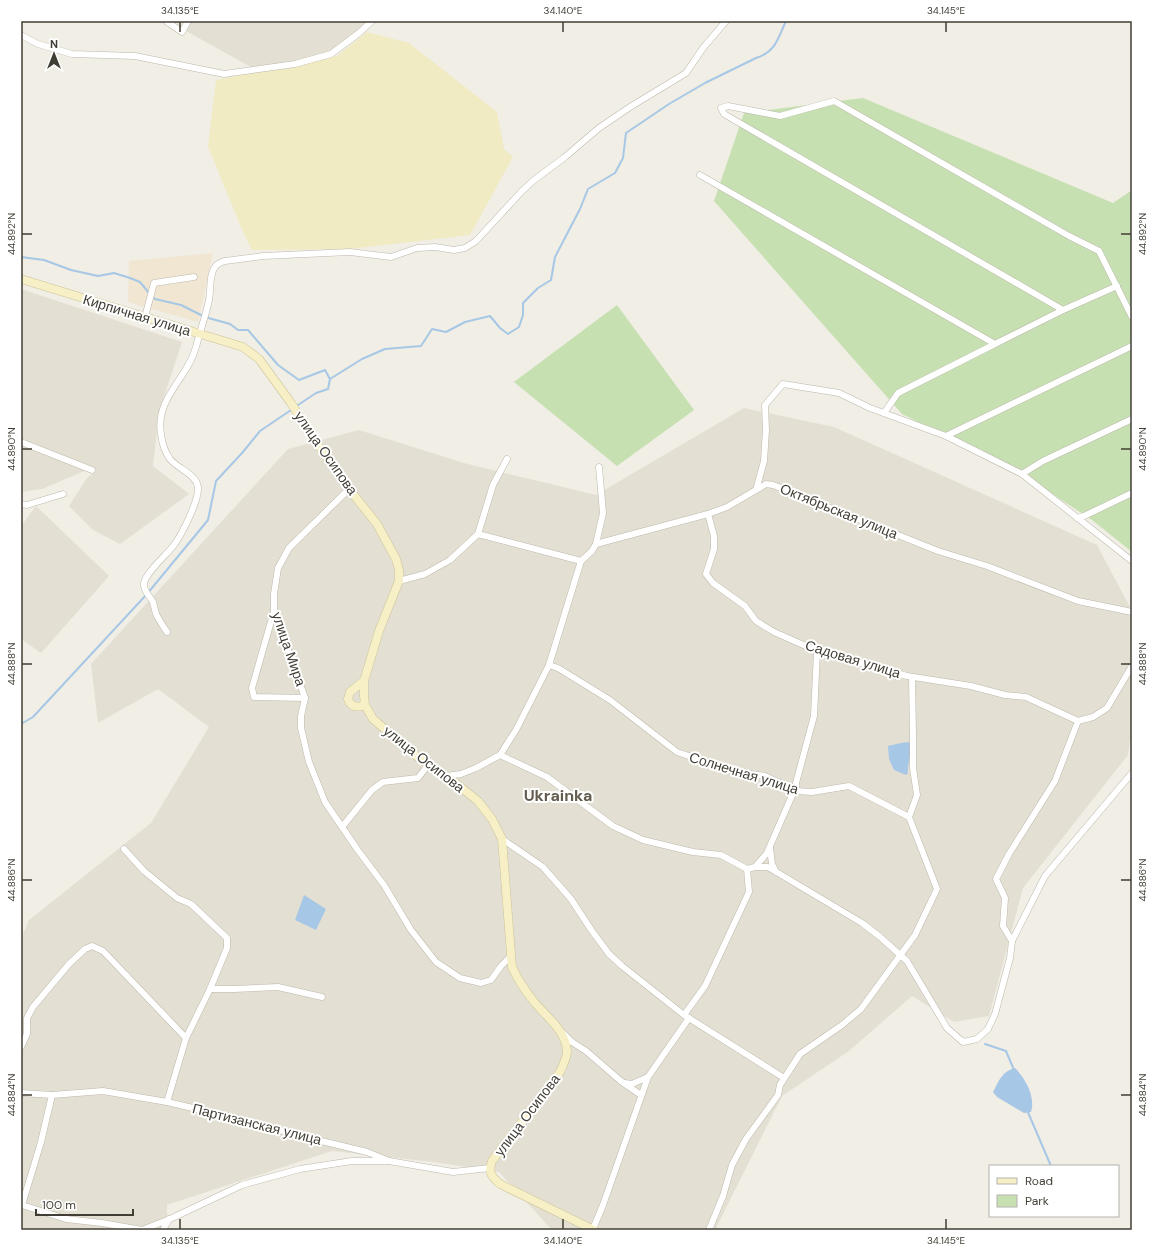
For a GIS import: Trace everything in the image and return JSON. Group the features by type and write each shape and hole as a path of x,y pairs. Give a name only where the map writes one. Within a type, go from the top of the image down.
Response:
{"main road":[{"name":"Кирпичная улица","path":"21,279 243,347 253,353"},
{"name":"улица Осипова","path":"253,353 291,402 316,442 349,489 377,524 396,559 399,570 399,581 379,631 364,681 365,705 373,719 415,755 446,776 478,801 492,819 502,839 512,967 534,1002 563,1036 566,1052 560,1072 492,1161 490,1168"},
{"path":"364,681 350,692 348,699 353,706 358,707 365,705"},
{"path":"490,1168 492,1178 500,1184 593,1229"}],"street":[{"path":"166,21 182,32 188,21"},
{"path":"21,35 38,44 72,54 135,56 224,74 295,64 331,54 372,21"},
{"path":"167,632 156,613 152,601 145,591 144,584 148,574 164,558 180,536 194,506 198,487 192,477 171,461 166,453 162,443 160,424 162,408 168,395 192,359 209,300 213,272 215,268 221,262 263,256 350,252 391,257 417,248 435,247 454,250 464,248 476,241 534,180 564,158 599,128 630,106 686,73 703,48 726,21"},
{"path":"1063,310 724,114 721,108 728,106 780,116 834,101 1069,236 1100,251 1132,317"},
{"path":"700,175 995,344"},
{"path":"145,317 154,282 194,277"},
{"path":"884,413 898,393 1063,310 1117,286"},
{"path":"946,436 1132,346"},
{"path":"756,490 764,461 766,430 765,405 783,384 839,392 884,413 946,436 1022,474 1132,561"},
{"path":"1022,474 1043,461 1132,419"},
{"path":"21,442 92,470"},
{"path":"399,581 425,574 450,560 478,534 493,485 507,459"},
{"path":"446,776 461,774 476,768 500,754 516,730 549,665 581,561 592,551 596,544 603,513 599,467"},
{"name":"Октябрьская улица","path":"596,544 708,514 726,507 766,484 773,485 938,551 987,566 1078,601 1132,612"},
{"name":"улица Мира","path":"349,489 289,548 278,568 274,594 274,610 305,698 301,716 301,728 309,762 325,802 384,885 411,930 436,962 460,978 480,984 491,980 501,966 511,956"},
{"path":"1077,518 1132,493"},
{"path":"21,504 27,505 63,494"},
{"name":"Садовая улица","path":"708,514 714,536 714,549 706,574 713,583 745,606 756,621 774,632 817,651 912,677 971,686 1005,695 1026,697 1078,721"},
{"path":"478,534 581,561"},
{"path":"274,610 252,688 254,697 305,698"},
{"path":"755,867 767,852 794,791 796,791 796,783 814,716 817,651"},
{"name":"Солнечная улица","path":"549,665 558,668 610,700 677,752 736,772 765,776 796,791 812,792 849,786 909,817"},
{"path":"1012,941 1003,926 1004,898 996,879 1009,854 1055,781 1078,721 1093,717 1107,708 1132,666"},
{"path":"709,1230 723,1196 732,1165 746,1139 778,1095 780,1084 800,1054 842,1025 860,1009 915,935 938,889 909,817 917,795 913,768 912,677"},
{"path":"500,754 546,777 613,826 642,840 693,852 721,855 747,869 755,867 768,867 862,923 907,961 946,1028 963,1042 977,1039 988,1029 994,1014 1010,958 1012,941 1045,876 1132,773"},
{"path":"342,827 372,790 382,782 418,778 428,765"},
{"path":"502,839 543,867 571,899 592,932 609,954 622,966 687,1017 784,1078"},
{"path":"770,845 772,864 776,872"},
{"path":"124,849 144,871 178,898 191,904 227,938 227,948 210,989 186,1038 167,1102"},
{"path":"593,1229 603,1205 648,1077 687,1017 705,986 749,892 747,869"},
{"path":"21,1047 27,1034 27,1018 33,1006 69,964 85,949 92,946 103,951 186,1038"},
{"path":"210,989 278,987 322,997"},
{"path":"556,1027 572,1042 586,1051 622,1082 642,1095"},
{"path":"622,1082 632,1084 648,1077"},
{"name":"Партизанская улица","path":"21,1093 52,1095 103,1091 167,1102 240,1119 366,1152 390,1161 453,1172 490,1168"},
{"path":"52,1095 41,1142 22,1205 66,1220 102,1223 142,1230 170,1219 242,1185 300,1169 352,1160 390,1161"},
{"path":"163,1230 170,1219"}],"shaded area":[{"path":"192,21 372,21 331,54 256,70 186,31"},
{"path":"213,253 198,322 128,302 129,261"},
{"path":"21,289 182,342 159,412 153,466 189,494 120,544 93,530 69,506 87,478 97,470 21,438"},
{"path":"744,408 834,427 1097,545 1132,611 1132,725 1128,755 1023,888 989,1016 954,1022 912,996 849,1051 782,1096 717,1226 717,1230 552,1230 499,1172 434,1162 332,1151 167,1205 167,1230 21,1230 21,939 29,920 151,823 209,727 158,689 98,723 91,664 288,449 359,430 464,463 596,495"},
{"path":"21,444 87,470 42,489 21,492"},
{"path":"36,506 109,576 41,653 21,639 21,526"}],"green space":[{"path":"863,98 1113,203 1132,190 1132,552 1092,520 1022,474 902,414 714,201 744,113"},
{"path":"617,305 694,410 617,466 514,382"}],"sand":[{"path":"367,32 409,43 497,112 504,149 513,157 470,235 350,249 252,250 208,147 216,80 337,56"}],"water":[{"path":"909,742 910,754 908,773 906,775 894,770 889,759 888,746"},
{"path":"304,895 326,909 316,930 295,920"},
{"path":"1015,1068 1029,1088 1032,1100 1031,1112 1024,1113 997,1097 993,1092 1004,1074"}],"waterway":[{"path":"298,405 316,393 328,389 330,379 362,359 385,349 421,346 432,329 446,332 465,322 490,316 500,328 508,334 519,327 523,315 523,303 538,288 551,280 555,257 580,209 588,189 615,173 623,158 626,133 669,104 705,83 768,52 776,44 786,21"},
{"path":"21,257 44,260 71,270 98,276 114,273 140,282 149,293"},
{"path":"152,296 155,299 181,305 205,317 230,324 238,330 248,330 278,365 299,380 325,370 330,379"},
{"path":"21,724 33,717 147,594 208,520 216,481 260,431 291,410"},
{"path":"985,1044 1006,1051 1014,1070"},
{"path":"1027,1110 1051,1165"}],"district":[{"name":"Ukrainka","path":"558,795"}]}
